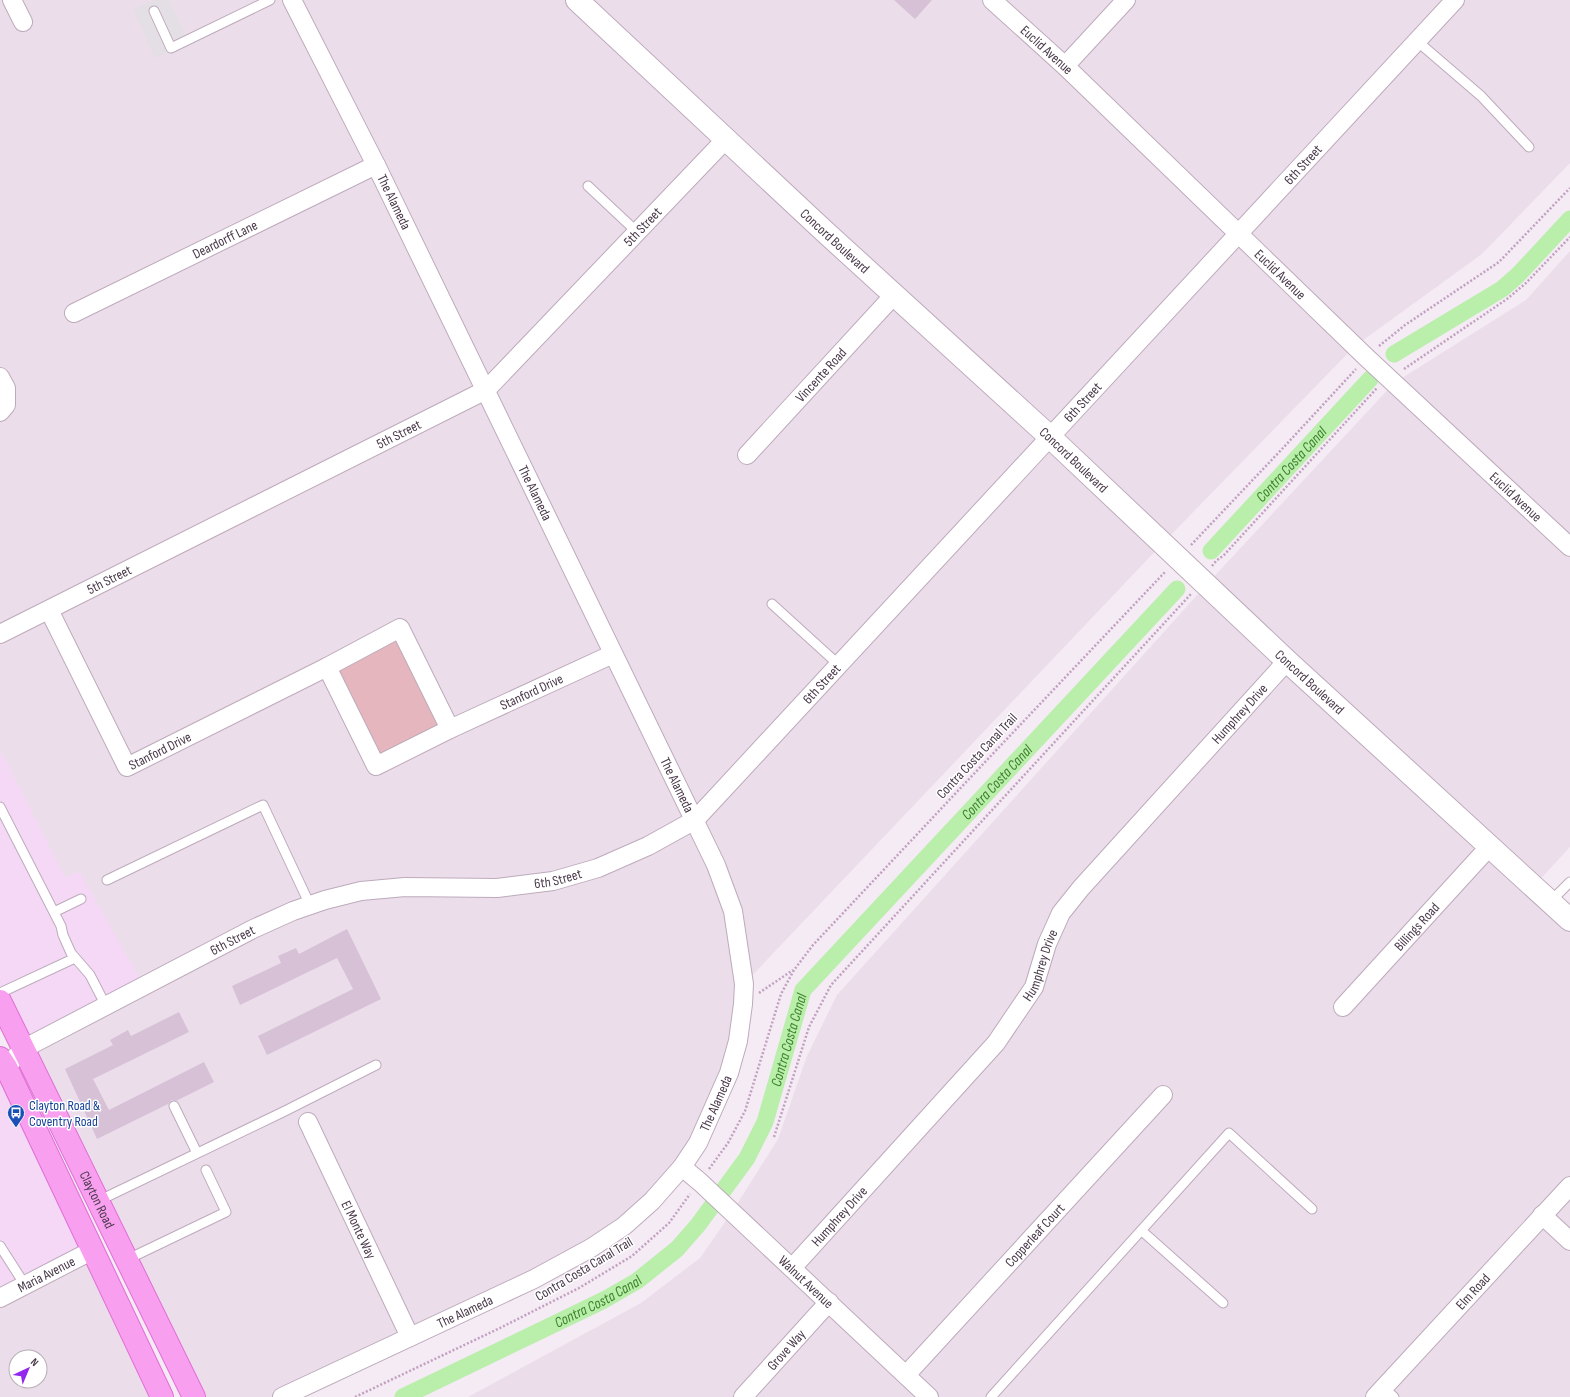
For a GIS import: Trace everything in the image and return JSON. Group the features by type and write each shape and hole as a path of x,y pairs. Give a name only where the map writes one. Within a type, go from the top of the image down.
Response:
{"main road":[{"name":"Clayton Road","path":"0,1001 194,1397"},
{"name":"Clayton Road","path":"2,1065 93,1250 162,1397"}],"street":[{"path":"12,0 23,22"},
{"name":"The Alameda","path":"282,1397 534,1279 591,1248 624,1226 652,1201 682,1167 698,1143 729,1073 738,1040 744,984 732,911 716,865 376,165 292,0"},
{"name":"Concord Boulevard","path":"577,0 894,295 1050,437 1287,661 1570,920"},
{"name":"Euclid Avenue","path":"992,0 1065,66 1389,379 1570,547"},
{"path":"1065,66 1126,0"},
{"name":"6th Street","path":"2,1065 23,1049 253,929 310,905 361,891 397,887 443,886 497,888 553,880 598,868 648,846 694,820 1050,437 1238,232 1455,0"},
{"name":"5th Street","path":"0,634 486,390 727,138"},
{"name":"Deardorff Lane","path":"74,313 376,165"},
{"name":"Vincente Road","path":"747,455 894,295"},
{"path":"0,377 6,388 6,405 0,412"},
{"name":"Stanford Drive","path":"49,610 127,767 327,667 400,628 450,729"},
{"name":"Stanford Drive","path":"327,667 376,766 450,729 613,654"},
{"name":"Humphrey Drive","path":"792,1268 996,1043 1034,987 1047,944 1061,913 1081,888 1287,661"},
{"name":"Billings Road","path":"1343,1007 1490,846"},
{"name":"Copperleaf Court","path":"906,1375 1163,1095"},
{"name":"El Monte Way","path":"308,1122 410,1337"},
{"name":"Walnut Avenue","path":"682,1167 829,1302 929,1397"},
{"name":"Elm Road","path":"1384,1394 1570,1186"},
{"path":"1542,1216 1570,1241"},
{"name":"Maria Avenue","path":"0,1298 93,1250"},
{"name":"Grove Way","path":"743,1397 829,1302"}],"lane":[{"path":"154,11 171,48 270,0"},
{"path":"1417,41 1481,96 1529,147"},
{"path":"588,186 637,232"},
{"path":"772,604 839,665"},
{"path":"107,880 263,804 310,905"},
{"path":"0,807 62,926 63,936 71,954 90,975 106,1006"},
{"path":"1550,902 1570,882"},
{"path":"54,912 81,899"},
{"path":"0,993 75,958"},
{"path":"98,1201 285,1111 376,1065"},
{"path":"174,1106 197,1153"},
{"path":"991,1397 1142,1231 1228,1133 1312,1209"},
{"path":"126,1260 226,1212 206,1170"},
{"path":"1142,1231 1223,1303"},
{"path":"0,1246 25,1285"}],"path":[{"path":"774,1137 809,1027 831,985 1188,597 1216,561 1224,555 1379,385 1507,299 1526,283 1570,237"},
{"name":"Contra Costa Canal Trail","path":"355,1397 500,1328 579,1288 632,1256 669,1223 728,1143 745,1111 781,994 794,970 813,945 1179,558"},
{"name":"Contra Costa Canal Trail","path":"743,1004 794,970"}],"shaded area":[{"path":"0,0 1570,0 1570,163 1482,254 1355,346 1163,543 744,984 743,1004 698,1143 624,1226 282,1397 194,1397 23,1049 80,872 65,878 0,750"},
{"path":"155,0 169,0 185,32 178,48 155,58 133,9"},
{"path":"1570,251 1570,847 1534,886 1570,920 1570,1397 468,1397 641,1303 700,1258 732,1212 778,1139 807,1056 837,995 1207,584 1394,383 1526,300"},
{"path":"400,628 450,729 376,766 327,667"},
{"path":"0,750 65,877 80,872 144,986 23,1049 0,1001"},
{"path":"0,1058 93,1250 7,1294 0,1282"},
{"path":"93,1250 162,1397 0,1397 0,1282 7,1294"}],"building":[{"path":"894,0 932,0 915,19"},
{"path":"347,929 381,999 267,1055 258,1036 353,989 337,958 240,1005 232,986 281,963 278,956 296,948 299,954"},
{"path":"179,1012 189,1032 93,1079 109,1110 204,1062 214,1082 176,1101 172,1100 168,1104 97,1139 65,1069 113,1045 110,1040 128,1030 131,1036"}],"waterway":[{"name":"Contra Costa Canal","path":"1394,354 1502,289 1518,275 1570,219"},
{"name":"Contra Costa Canal","path":"1211,551 1371,378"},
{"name":"Contra Costa Canal","path":"403,1397 604,1300 637,1281 677,1249 698,1225 747,1158 765,1122 803,990 1177,589"}],"place":[{"name":"Clayton Road & Coventry Road","path":"16,1128"}]}
